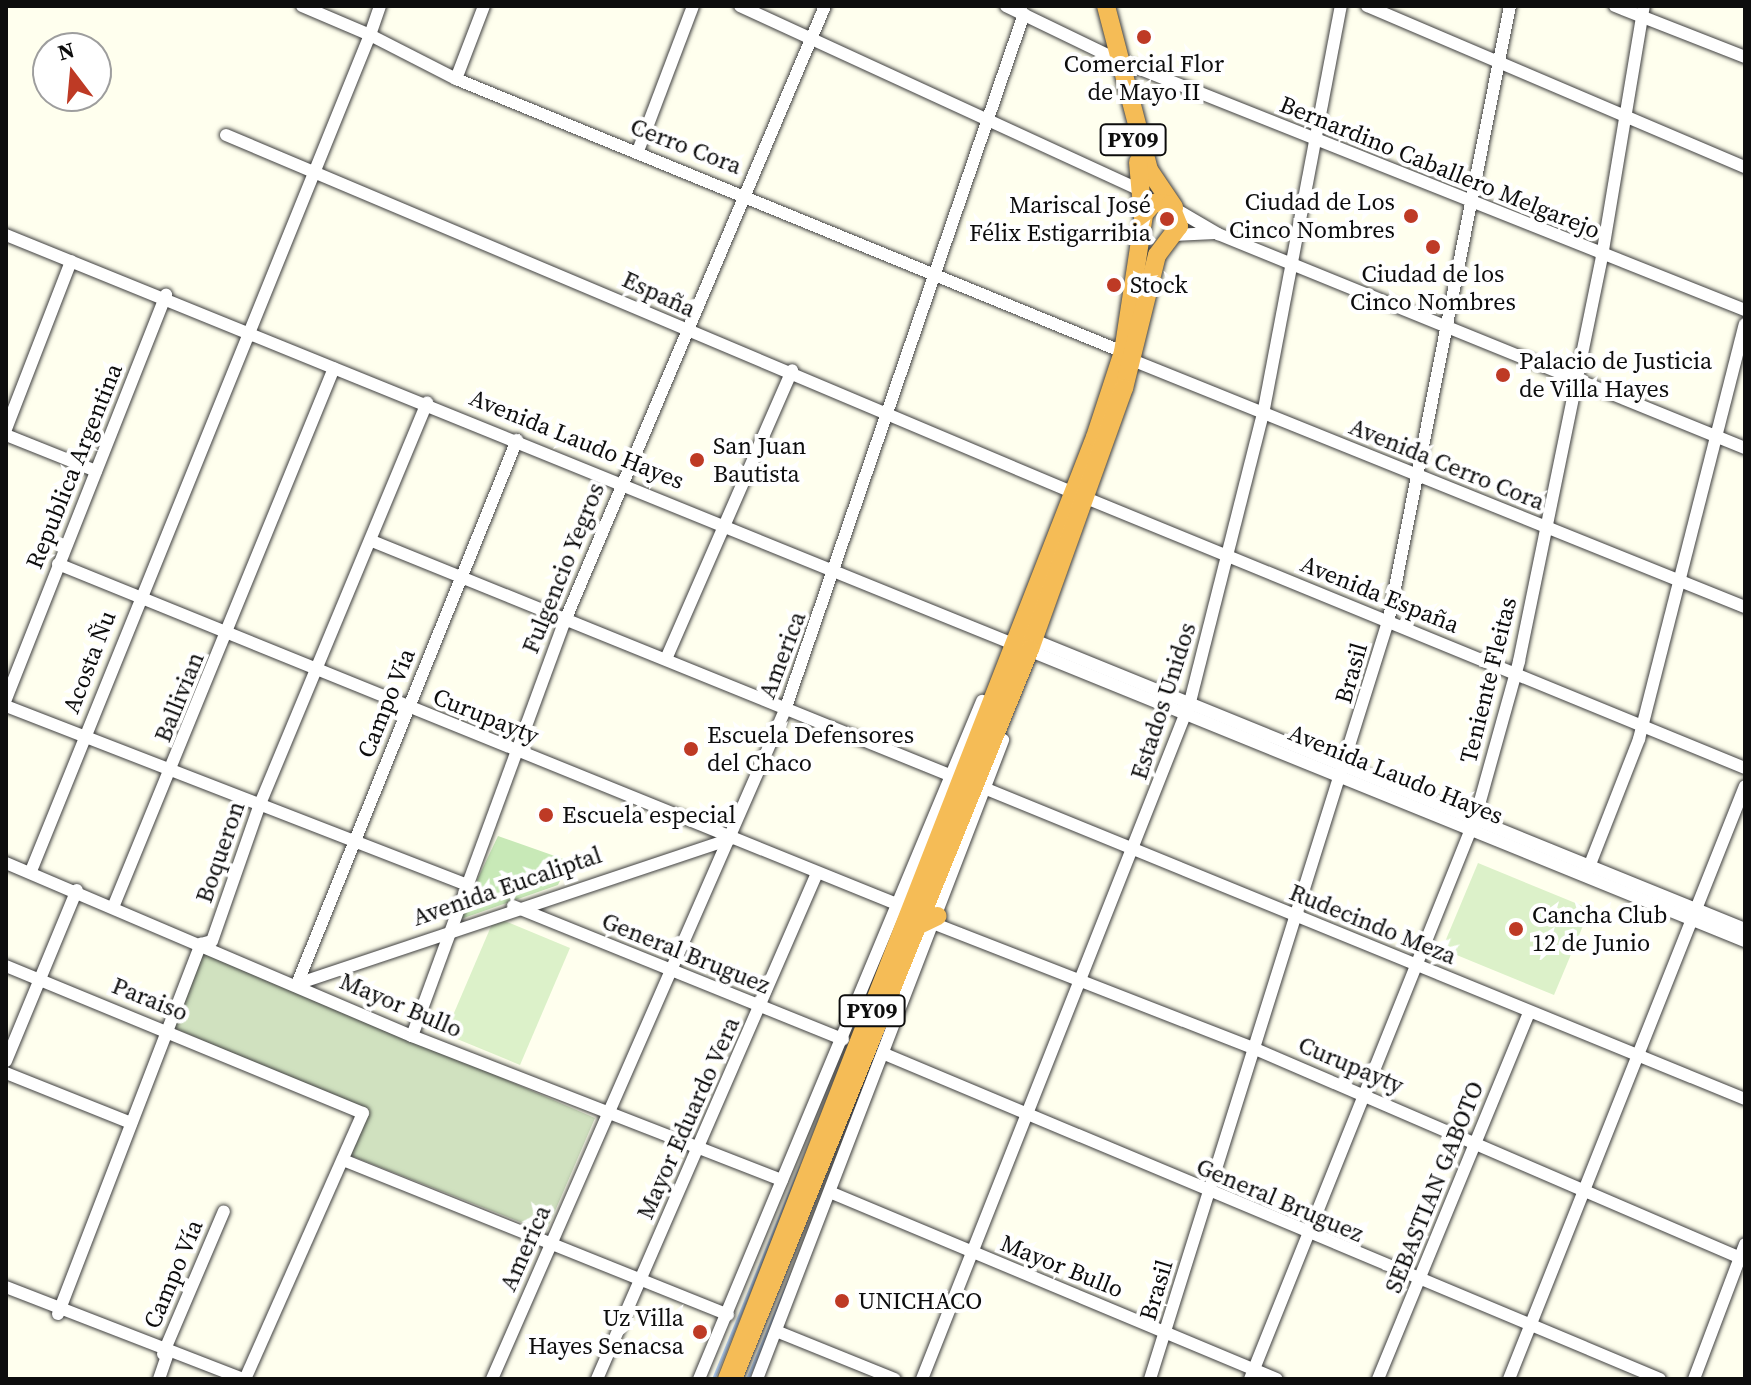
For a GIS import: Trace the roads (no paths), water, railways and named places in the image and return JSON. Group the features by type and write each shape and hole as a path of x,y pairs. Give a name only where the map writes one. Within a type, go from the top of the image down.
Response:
{"highway":[{"name":"PY09","path":"730,1379 1080,496 1128,356 1157,255 1171,236 1176,208 1149,170 1106,6"},
{"name":"PY09","path":"1120,61 1143,191 1144,222 1128,356"},
{"path":"1171,236 1151,236 1144,222 1154,203 1176,208"},
{"name":"PY09","path":"730,1379 915,927 1021,641"},
{"path":"915,927 936,920"}],"street":[{"name":"Cerro Cora","path":"302,6 370,35 456,79 749,193 1128,356"},
{"path":"318,171 380,6"},
{"path":"456,79 484,6"},
{"path":"638,151 693,6"},
{"path":"740,6 1143,191"},
{"name":"Fulgencio Yegros","path":"412,1036 464,884 564,623 622,480 817,39 825,6"},
{"name":"Bernardino Caballero Melgarejo","path":"1006,6 1120,61 1470,205 1745,310"},
{"name":"Estados Unidos","path":"922,1379 1136,849 1189,706 1263,414 1313,138 1341,6"},
{"path":"1367,6 1625,113 1745,167"},
{"name":"Brasil","path":"1150,1379 1253,1048 1345,772 1389,618 1510,6"},
{"path":"1615,6 1642,11 1745,57"},
{"name":"Teniente Fleitas","path":"1252,1374 1419,967 1473,825 1513,675 1602,256 1642,11"},
{"name":"America","path":"492,1379 733,838 785,710 839,567 939,276 985,118 1024,14"},
{"name":"España","path":"226,135 318,171 688,333 792,370 890,416 1080,496"},
{"name":"Acosta Ñu","path":"31,871 189,468 318,171"},
{"path":"1176,208 1218,234 1291,261 1745,448"},
{"path":"1171,236 1218,234"},
{"name":"Avenida Laudo Hayes","path":"6,235 166,294 246,333 728,521 1189,706 1587,871 1694,913 1745,929"},
{"path":"6,429 71,261"},
{"name":"Republica Argentina","path":"6,699 12,661 58,564 166,294"},
{"path":"1587,871 1641,724 1745,324"},
{"name":"Avenida Cerro Cora","path":"1128,356 1263,414 1745,607"},
{"name":"Ballivian","path":"114,905 283,505 334,368"},
{"path":"666,659 792,370"},
{"name":"Boqueron","path":"59,1312 201,944 212,941 260,804 372,541 427,402"},
{"path":"6,435 96,471"},
{"name":"Campo Via","path":"297,984 517,440"},
{"name":"Avenida España","path":"1080,496 1389,618 1513,675 1745,768"},
{"path":"372,541 564,623 666,659 952,776"},
{"name":"Curupayty","path":"58,564 408,709 899,905"},
{"path":"699,1379 952,776 1021,641"},
{"path":"757,1379 887,1055 1026,680 1021,641"},
{"path":"6,706 173,768 464,884"},
{"path":"1509,1379 1641,1054 1745,786"},
{"name":"Rudecindo Meza","path":"984,788 1745,1099"},
{"name":"Avenida Eucaliptal","path":"297,984 513,906 733,838"},
{"name":"Mayor Bullo","path":"6,863 114,905 412,1036 610,1110 782,1180"},
{"name":"Mayor Eduardo Vera","path":"597,1379 817,873"},
{"path":"6,1061 77,890"},
{"name":"General Bruguez","path":"513,906 843,1039"},
{"name":"Avenida Laudo Hayes","path":"1694,913 1745,941"},
{"name":"Curupayty","path":"936,920 1366,1095 1742,1258"},
{"name":"Paraiso","path":"6,966 167,1029 363,1113 343,1160"},
{"name":"SEBASTIAN GABOTO","path":"1378,1379 1529,1012"},
{"name":"General Bruguez","path":"887,1055 1308,1237 1660,1379"},
{"path":"6,1073 131,1123"},
{"path":"165,1354 244,1379 343,1160 552,1241 728,1315"},
{"name":"Mayor Bullo","path":"832,1193 1166,1332 1252,1374 1277,1379"},
{"name":"Campo Vía","path":"159,1379 165,1354 224,1211"},
{"path":"1694,1379 1745,1244"},
{"path":"6,1290 229,1379"},
{"path":"776,1331 895,1379"}],"waterway":[{"path":"713,1379 800,1167"},
{"path":"747,1379 791,1275"}],"place":[{"name":"Comercial Flor de Mayo II","path":"1144,37"},
{"name":"Ciudad de Los Cinco Nombres","path":"1411,216"},
{"name":"Mariscal José Félix Estigarribia","path":"1167,219"},
{"name":"Ciudad de los Cinco Nombres","path":"1433,247"},
{"name":"Stock","path":"1114,285"},
{"name":"Palacio de Justicia de Villa Hayes","path":"1503,375"},
{"name":"San Juan Bautista","path":"697,460"},
{"name":"Escuela Defensores del Chaco","path":"691,749"},
{"name":"Escuela especial","path":"546,815"},
{"name":"Cancha Club 12 de Junio","path":"1516,929"},
{"name":"UNICHACO","path":"842,1301"},
{"name":"Uz Villa Hayes Senacsa","path":"700,1332"}]}
